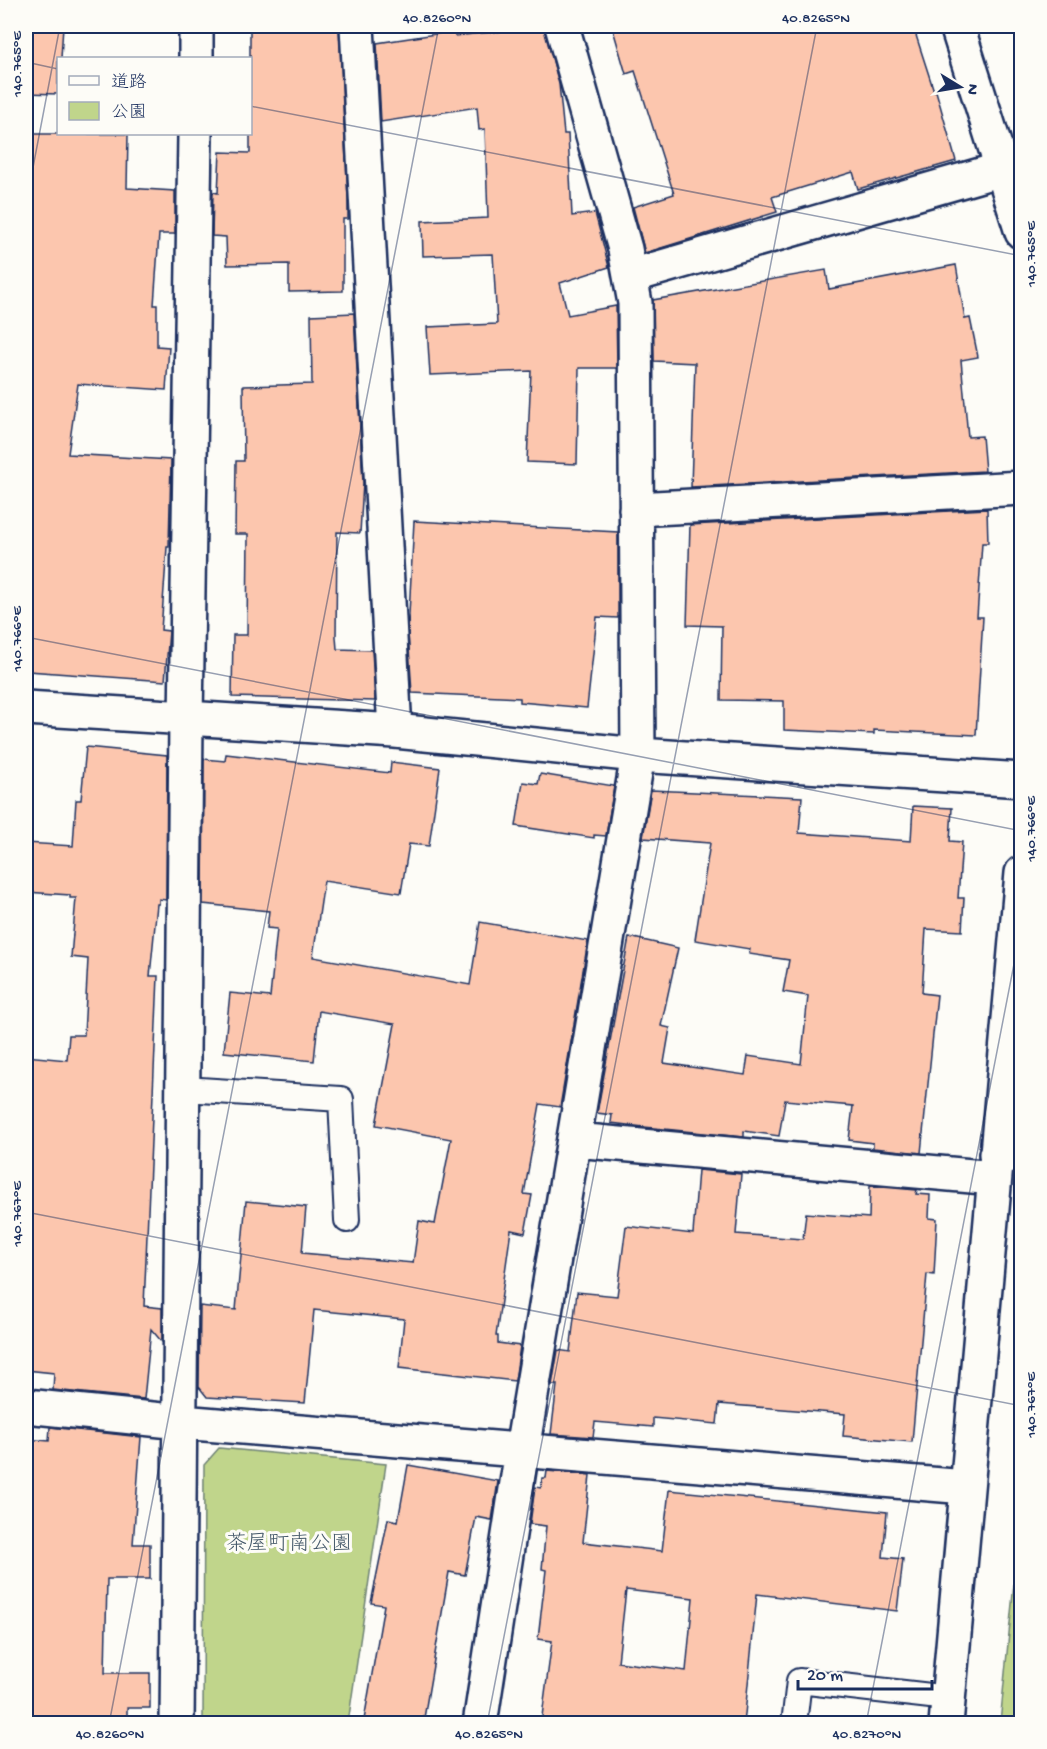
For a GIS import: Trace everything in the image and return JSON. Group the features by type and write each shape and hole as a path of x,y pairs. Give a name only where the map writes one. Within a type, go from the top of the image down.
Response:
{"street":[{"path":"196,26 196,57"},
{"path":"357,26 395,731"},
{"path":"480,1724 522,1450 638,755 635,303 631,276 562,26"},
{"path":"957,26 1012,165 1022,232"},
{"path":"177,1724 186,720 195,135"},
{"path":"631,276 1012,165"},
{"path":"636,509 1022,488"},
{"path":"26,708 186,720 395,731 638,755 1022,780"},
{"path":"947,1711 966,1487 1004,1163 1022,873"},
{"path":"575,1140 1004,1163"},
{"path":"26,1406 181,1422 966,1487"}],"lane":[{"path":"184,1089 341,1099 347,1220"},
{"path":"794,1724 799,1681 947,1711"}],"green space":[{"name":"茶屋町南公園","path":"219,1448 386,1464 348,1723 203,1723 204,1465"},
{"path":"1021,1514 1021,1723 1000,1723"}],"building":[{"path":"26,26 63,26 61,57 57,57 57,94 26,93"},
{"path":"250,26 339,26 348,198 348,219 343,219 343,291 289,292 289,264 227,265 226,237 212,236 213,192 218,193 220,152 250,153 252,57 250,57"},
{"path":"612,26 913,26 934,91 936,91 956,161 858,189 853,172 772,197 777,212 645,253 633,207 674,194 635,71 626,74"},
{"path":"544,27 559,84 564,134 568,134 572,216 595,213 609,267 560,283 568,315 616,306 617,368 579,368 577,464 527,462 531,371 430,375 427,327 497,324 493,254 423,256 422,221 488,218 485,129 479,130 477,107 381,122 377,43 455,31 455,36"},
{"path":"30,134 128,135 127,188 175,191 175,234 159,234 154,305 157,305 157,346 169,347 166,390 78,384 68,454 171,460 169,547 167,547 161,630 169,631 165,681 28,671 33,608 26,608 26,211"},
{"path":"956,265 965,319 970,318 978,357 961,360 968,437 982,436 985,471 691,487 695,363 654,361 653,300 826,270 829,289"},
{"path":"354,313 363,483 360,533 337,532 336,637 337,649 372,650 375,701 232,697 233,635 247,635 248,534 235,534 236,461 244,461 243,386 312,384 311,315"},
{"path":"987,509 988,543 982,543 977,617 983,617 976,735 874,730 874,734 784,730 784,701 721,700 722,626 687,625 690,525"},
{"path":"414,521 618,532 618,618 597,617 587,708 520,702 520,698 412,693 408,633"},
{"path":"86,747 167,755 166,900 159,899 159,904 157,904 150,976 158,976 144,1306 162,1308 162,1342 151,1329 144,1399 53,1390 54,1373 26,1370 26,1056 67,1060 69,1035 84,1035 88,959 71,957 76,898 70,898 70,895 26,892 26,843 73,846 76,800 81,800"},
{"path":"226,754 390,773 391,762 440,768 429,846 409,844 401,893 324,881 313,957 470,985 480,922 588,941 560,1107 540,1104 524,1194 532,1195 525,1233 511,1230 496,1336 498,1336 498,1343 520,1346 515,1381 399,1368 404,1319 314,1310 305,1403 207,1397 199,1387 200,1306 236,1310 246,1201 306,1207 302,1253 413,1263 419,1221 435,1224 451,1139 376,1125 395,1024 319,1011 314,1061 224,1052 230,993 270,997 277,929 267,928 269,911 203,904 204,759 225,761"},
{"path":"540,774 614,786 606,836 594,835 594,838 516,826 523,782 538,784"},
{"path":"651,790 802,797 799,833 911,841 913,806 952,808 950,841 962,842 958,898 964,898 962,931 926,929 922,993 937,995 921,1153 873,1148 873,1143 849,1140 853,1106 785,1100 779,1136 744,1131 744,1137 611,1123 612,1115 597,1113 629,937 678,948 661,1026 670,1028 664,1063 745,1075 748,1056 801,1064 808,996 783,992 789,960 749,954 750,949 695,940 710,843 643,838"},
{"path":"698,1170 741,1174 736,1234 803,1239 806,1213 869,1218 870,1186 917,1190 916,1194 930,1195 929,1218 937,1219 934,1275 927,1274 912,1442 843,1436 845,1414 719,1404 717,1424 653,1418 653,1427 595,1422 593,1437 551,1434 557,1385 552,1385 558,1350 570,1352 577,1292 617,1296 626,1226 693,1234"},
{"path":"50,1427 141,1437 133,1544 150,1544 150,1579 107,1579 105,1673 150,1673 150,1708 127,1708 127,1724 26,1724 26,1439 49,1441"},
{"path":"408,1465 498,1481 492,1520 476,1517 465,1575 449,1572 423,1724 384,1724 364,1720 384,1605 371,1603 388,1519 398,1521"},
{"path":"547,1471 590,1475 583,1542 662,1551 669,1490 887,1512 883,1557 903,1559 897,1611 757,1594 744,1724 541,1724 552,1641 538,1639 546,1570 542,1569 546,1526 530,1524 535,1487 541,1488 542,1478 546,1478","holes":["626,1590 693,1598 686,1671 618,1662"]}]}
